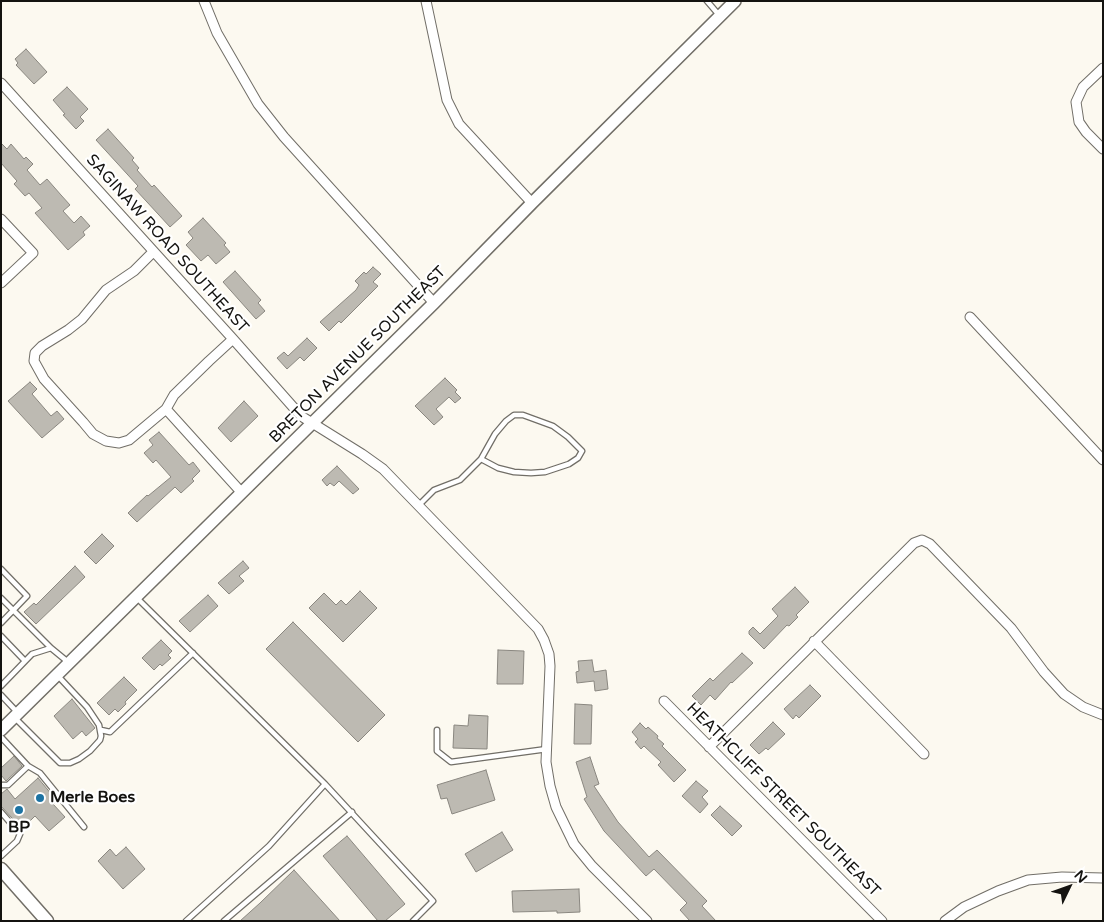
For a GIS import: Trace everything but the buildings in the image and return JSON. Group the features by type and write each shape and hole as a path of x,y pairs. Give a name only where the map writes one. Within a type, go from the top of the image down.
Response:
{"main road":[{"name":"BRETON AVENUE SOUTHEAST","path":"1,731 434,304 532,202 736,1"},
{"path":"2,870 48,921"}],"street":[{"path":"204,1 218,34 258,104 284,137 434,304"},
{"path":"426,1 447,100 459,124 532,202"},
{"path":"1103,68 1083,87 1076,102 1079,122 1103,149"},
{"name":"SAGINAW ROAD SOUTHEAST","path":"1,83 234,339 301,416 371,460 383,470 538,629 549,654 546,762 556,807 574,844 641,919"},
{"path":"1,219 33,253 1,283"},
{"path":"154,252 134,271 106,290 82,319 34,353 34,361 44,379 93,434 106,441 118,443 129,440 166,409 174,395 234,339"},
{"path":"970,317 1103,460"},
{"path":"166,409 242,493"},
{"path":"710,747 914,543 922,540 930,544 1010,628 1044,672 1064,694 1082,707 1103,715"},
{"path":"814,642 924,754"},
{"name":"HEATHCLIFF STREET SOUTHEAST","path":"664,701 882,921"},
{"path":"945,921 964,907 998,891 1028,880 1062,876 1103,878"}],"lane":[{"path":"707,1 720,16"},
{"path":"418,506 434,490 460,480 481,459 495,434 506,421 518,414 553,426 568,436 582,451 578,458 569,464 545,472 514,472 498,468 481,459"},
{"path":"1,569 27,596 1,623"},
{"path":"136,597 325,784 433,901 413,921"},
{"path":"1,598 51,648 69,663"},
{"path":"1,636 25,661"},
{"path":"1,686 32,654 51,648"},
{"path":"101,730 110,732 193,653"},
{"path":"1,695 56,761 63,764 79,759 100,740 101,730 92,714 57,674"},
{"path":"438,730 437,751 451,762 547,748"},
{"path":"1,731 28,766 40,773 84,827"},
{"path":"1,785 8,785 28,766"},
{"path":"186,921 269,846 325,784"},
{"path":"1,812 20,834 17,841 1,856"},
{"path":"224,921 352,812"}],"place":[{"name":"Merle Boes","path":"40,798"},
{"name":"BP","path":"19,810"}]}
